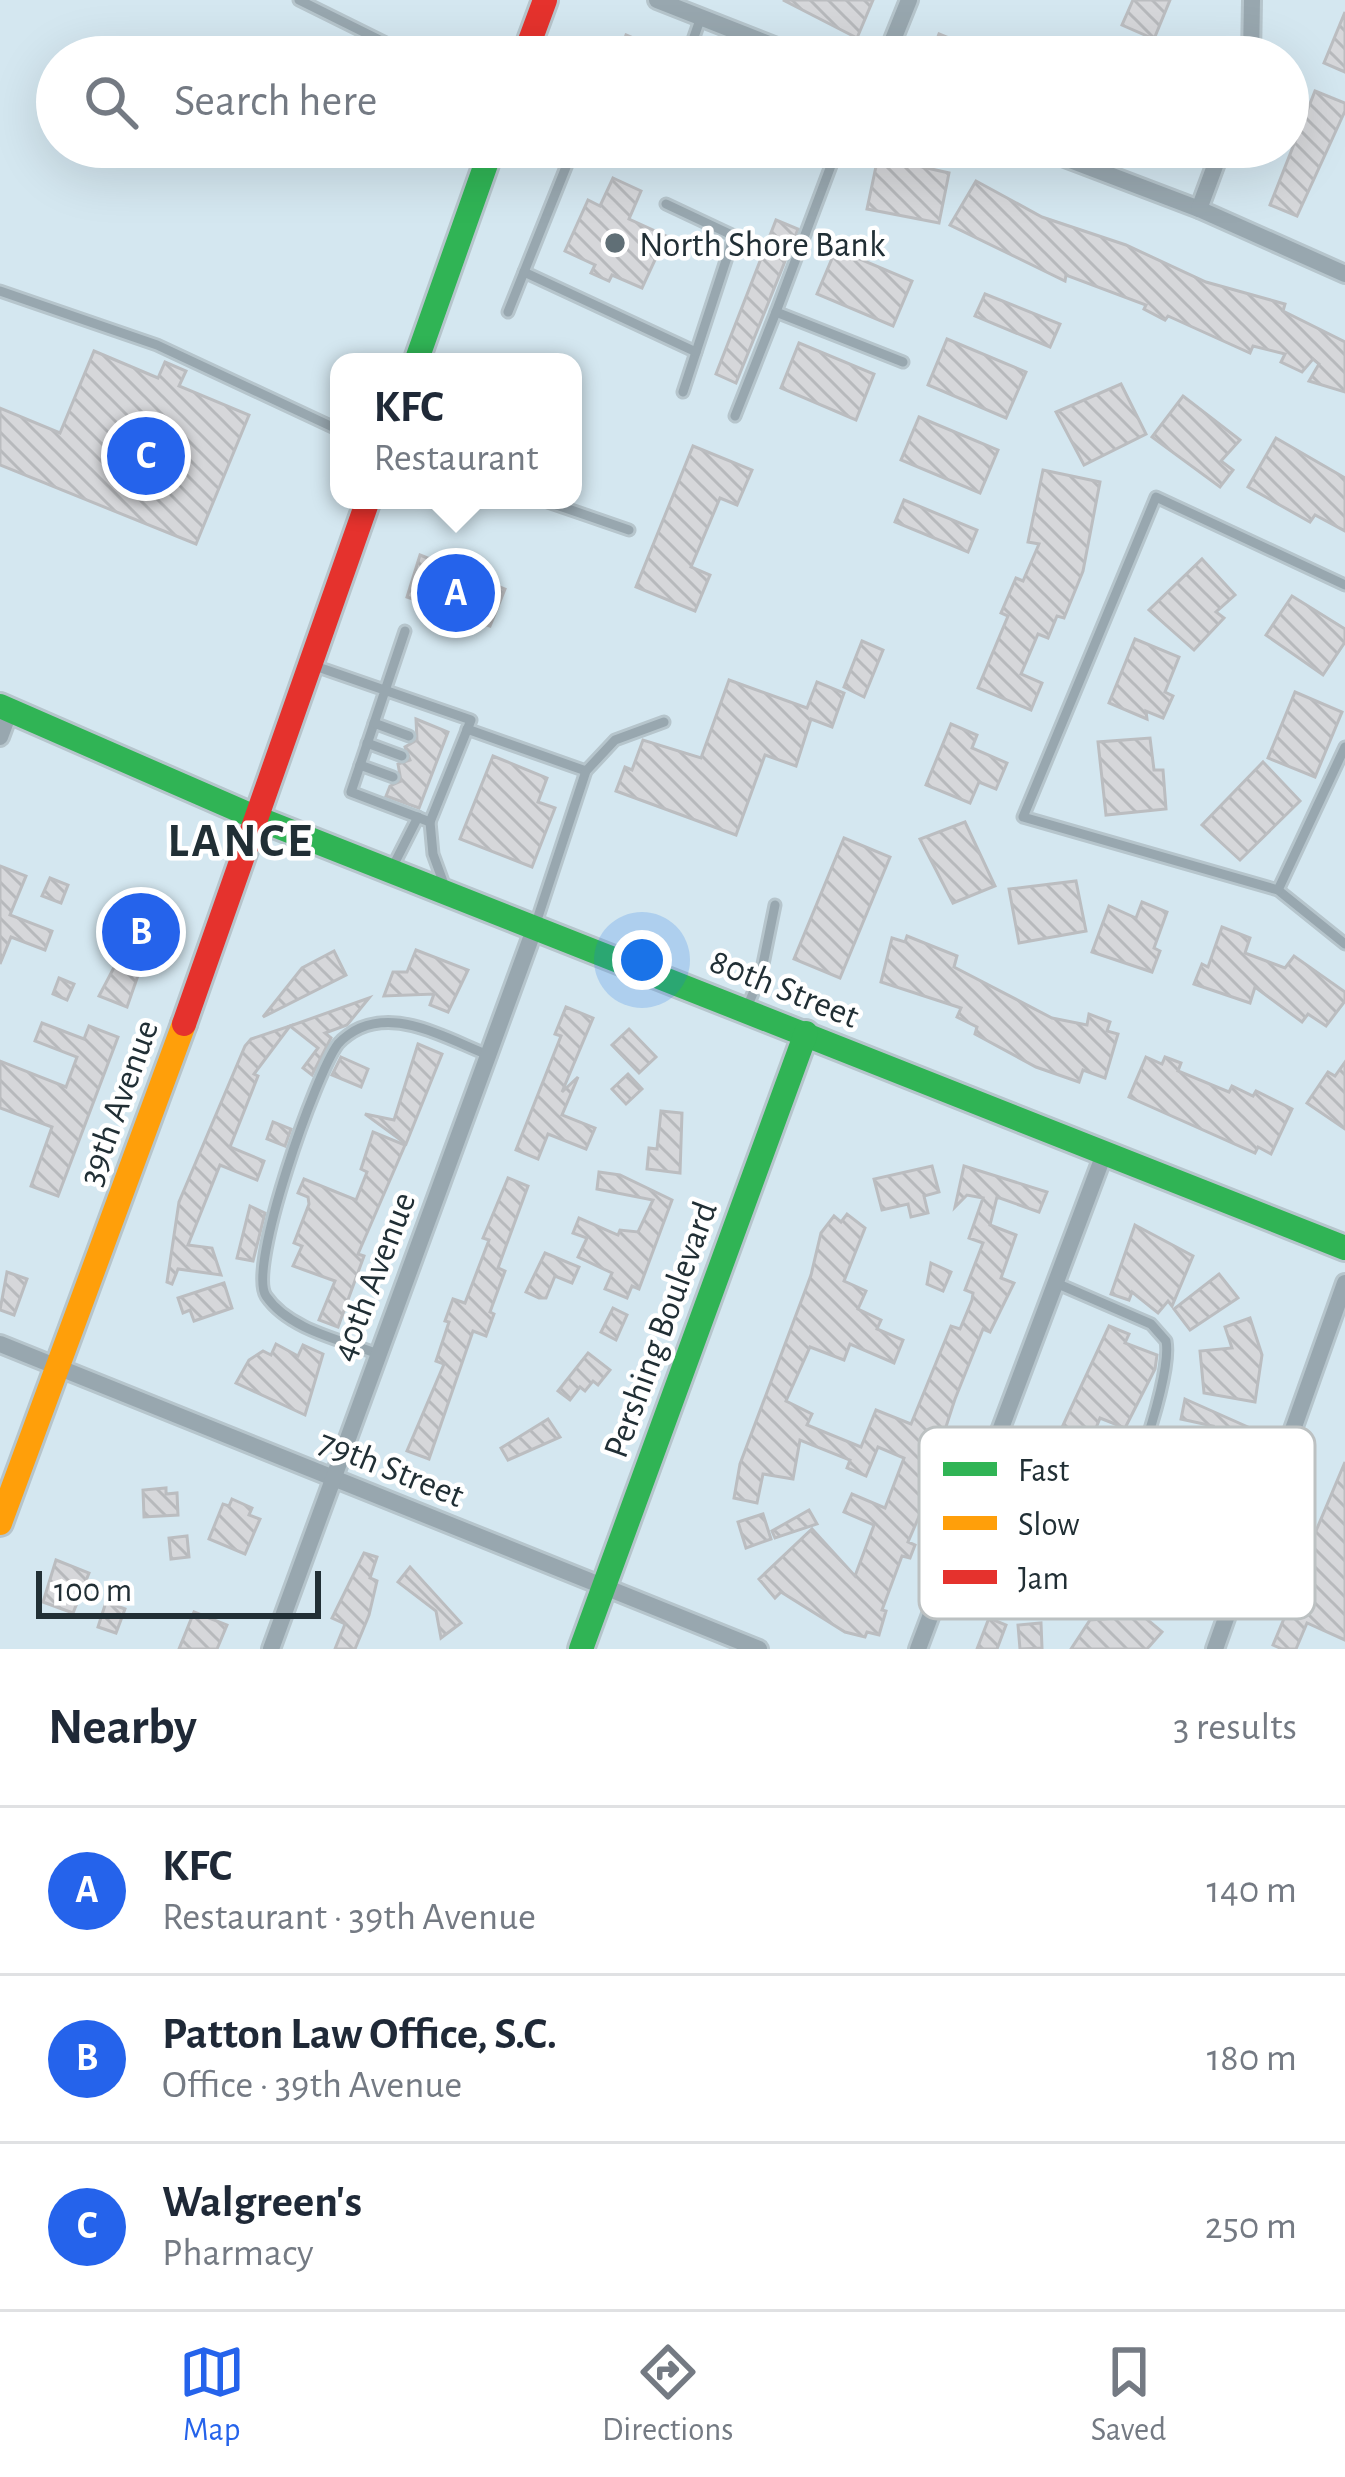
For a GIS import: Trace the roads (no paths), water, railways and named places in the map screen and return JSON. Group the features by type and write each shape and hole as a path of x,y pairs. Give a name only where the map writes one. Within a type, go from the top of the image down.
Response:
{"street":[{"path":"532,36 545,0"},
{"path":"657,0 749,36"},
{"path":"894,36 909,0"},
{"path":"1251,36 1252,0"},
{"path":"419,353 485,168"},
{"path":"1091,168 1199,209 1345,274"},
{"path":"1199,209 1214,168"},
{"name":"39th Avenue","path":"0,1523 259,819 365,509"},
{"path":"0,737 5,708"},
{"name":"80th Street","path":"5,708 259,819 1345,1248"},
{"name":"40th Avenue","path":"271,1649 535,927"},
{"name":"Pershing Boulevard","path":"581,1649 806,1034"},
{"path":"1002,1427 1104,1154"},
{"path":"1294,1427 1345,1283"},
{"name":"79th Street","path":"0,1344 760,1649"},
{"path":"918,1649 930,1619"},
{"path":"1215,1649 1226,1619"}],"lane":[{"path":"299,0 372,36"},
{"path":"694,36 701,17"},
{"path":"508,312 566,168"},
{"path":"735,416 830,168"},
{"path":"666,204 734,236 683,392"},
{"path":"524,272 696,352"},
{"path":"0,291 157,345 330,426"},
{"path":"776,312 903,362"},
{"path":"1345,585 1156,496 1023,817 1278,890 1345,944"},
{"path":"568,509 629,530"},
{"path":"405,631 351,792 430,822"},
{"path":"310,664 471,720 430,822 433,854 447,892"},
{"path":"535,927 586,771 615,740 664,722"},
{"path":"374,723 409,736"},
{"path":"467,729 586,771"},
{"path":"368,743 402,756"},
{"path":"1278,890 1345,747"},
{"path":"442,748 458,754"},
{"path":"360,765 393,777"},
{"path":"434,768 450,774"},
{"path":"425,790 441,796"},
{"path":"392,870 418,817"},
{"path":"746,1010 761,974 775,904"},
{"path":"378,1354 292,1321 263,1292 260,1278 268,1226 326,1069 339,1042 383,1021 405,1023 491,1056"},
{"path":"1056,1283 1151,1324 1166,1341 1166,1383 1149,1427"}],"place":[{"name":"North Shore Bank","path":"615,243"},
{"name":"Walgreen's","path":"146,456"},
{"name":"KFC","path":"456,593"},
{"name":"Patton Law Office, S.C.","path":"141,932"}],"district":[{"name":"LANCE","path":"241,839"}]}
